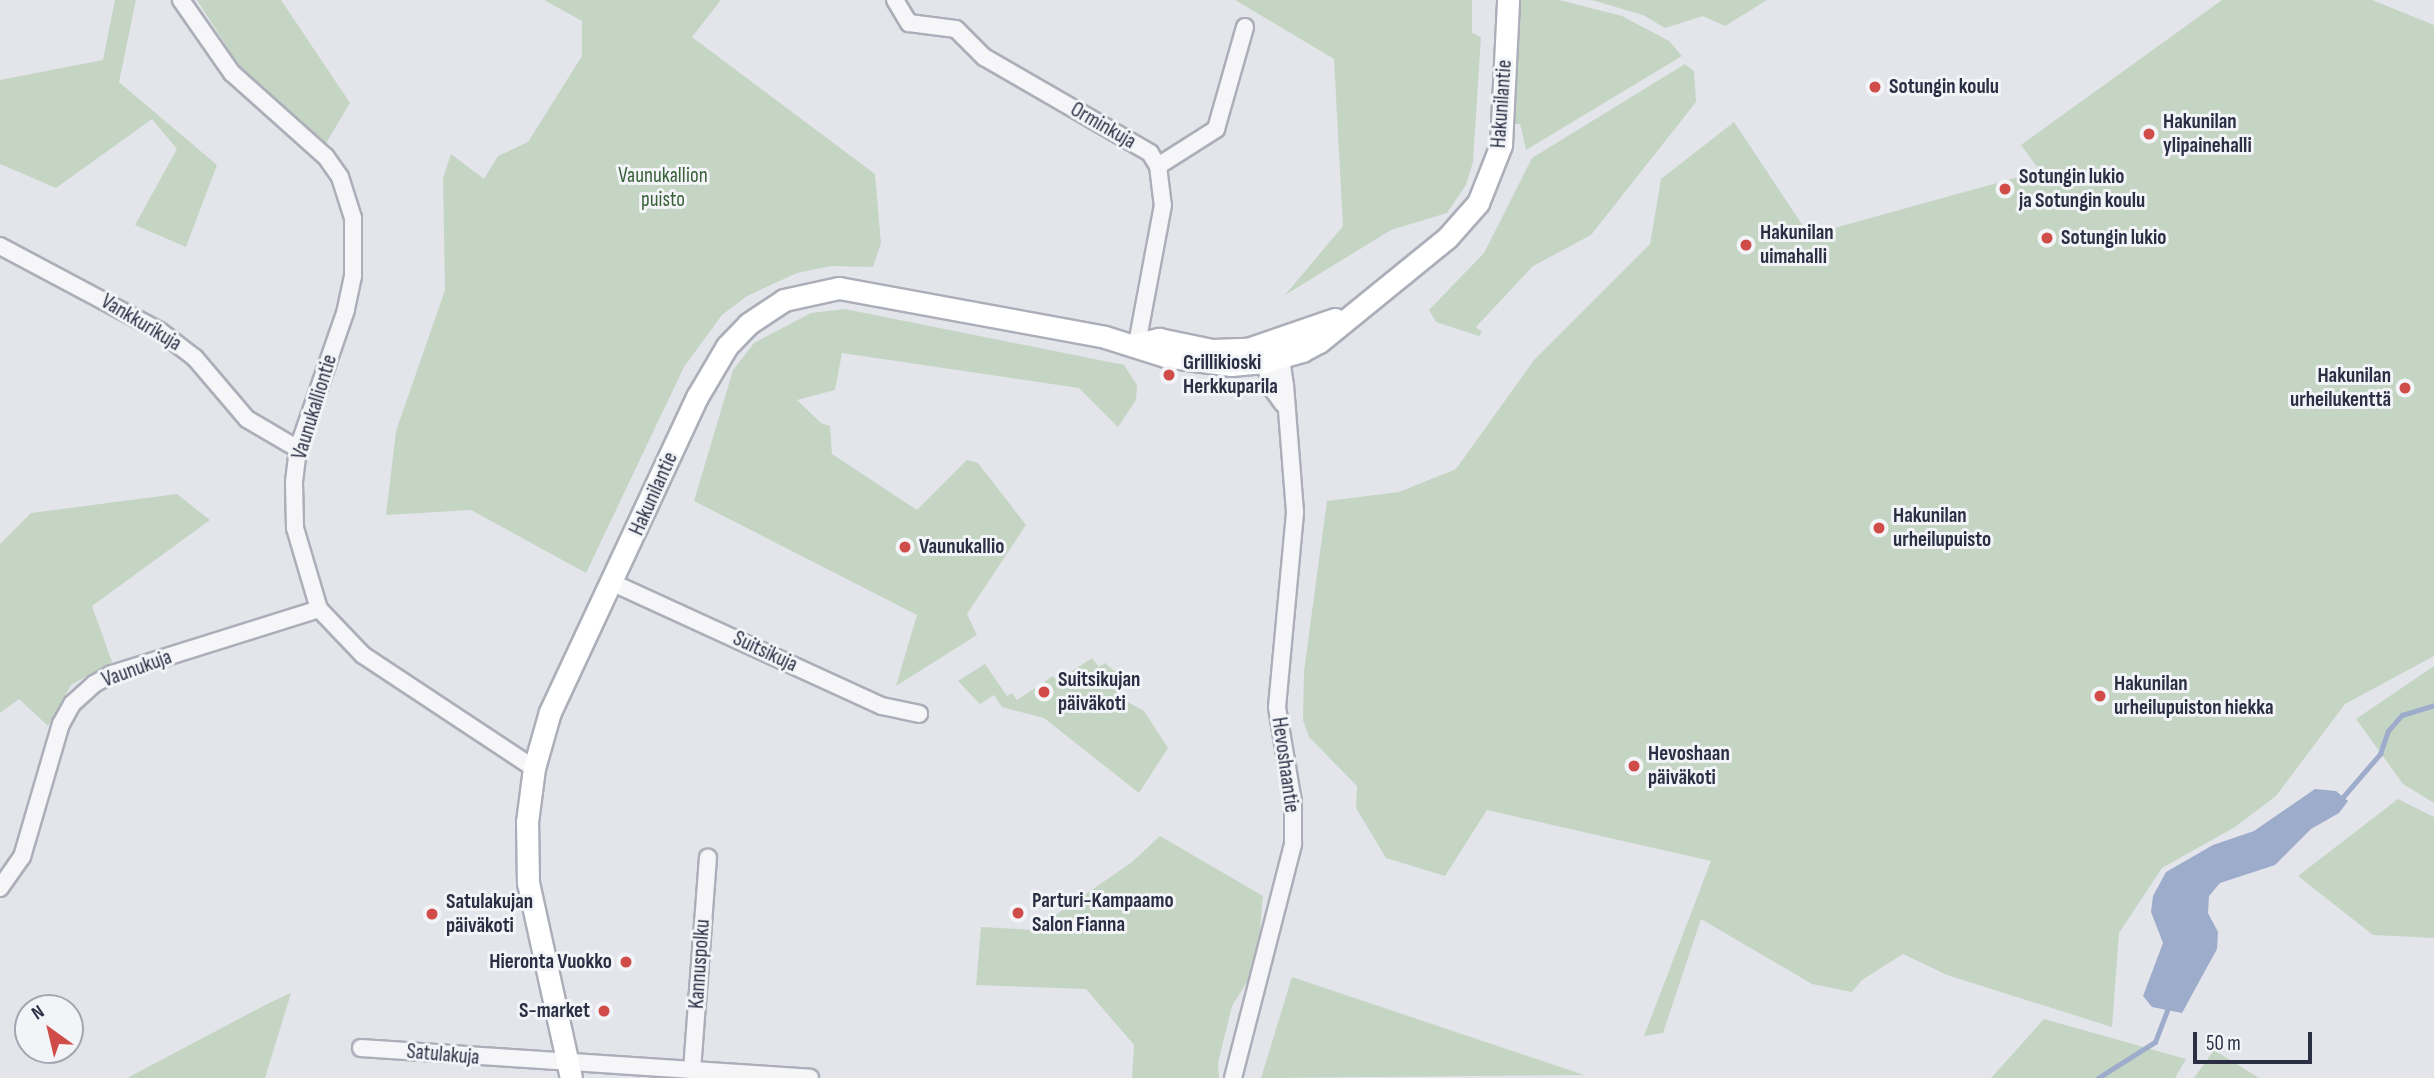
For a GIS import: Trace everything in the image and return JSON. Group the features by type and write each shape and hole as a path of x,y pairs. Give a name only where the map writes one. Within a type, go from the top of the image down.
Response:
{"main road":[{"name":"Hakunilantie","path":"567,1073 528,883 526,834 534,768 550,712 712,368 748,324 784,300 819,290 864,290 1137,344 1159,339 1271,355 1319,342 1350,313 1447,238 1489,185 1501,145 1508,0"}],"street":[{"name":"Vaunukalliontie","path":"181,0 213,51 326,157 348,196 354,232 354,276 346,310 298,449 295,528 319,609 363,655 534,768"},
{"name":"Orminkuja","path":"895,0 909,23 956,29 984,57 1150,153 1158,166"},
{"path":"1137,344 1163,205 1158,166 1216,129 1245,27"},
{"name":"Vankkurikuja","path":"0,246 160,331 195,358 247,419 298,449"},
{"name":"Hevoshaantie","path":"1233,1078 1293,844 1293,802 1277,707 1295,529 1283,404 1271,355"},
{"name":"Suitsikuja","path":"613,583 882,706 919,714"},
{"name":"Vaunukuja","path":"0,888 22,857 61,724 72,704 94,684 112,674 319,609"},
{"name":"Kannuspolku","path":"692,1070 708,858"},
{"name":"Satulakuja","path":"361,1048 567,1073 692,1070 810,1078"}],"green space":[{"path":"115,0 136,0 119,82 217,165 186,247 135,225 177,149 152,119 56,188 0,164 0,80 103,60"},
{"path":"197,0 281,0 350,103 326,143 243,72"},
{"name":"Vaunukallion puisto","path":"544,0 721,0 692,37 875,174 881,243 873,267 831,266 797,273 747,296 722,315 684,367 586,573 471,510 386,515 396,431 445,290 443,178 451,154 484,179 498,156 528,142 582,56 582,21"},
{"path":"1235,0 1472,0 1472,33 1481,37 1473,162 1466,185 1447,213 1391,230 1285,295 1343,226 1334,59"},
{"path":"1517,0 1559,0 1622,16 1669,41 1682,56 1526,150 1520,124 1514,124"},
{"path":"1592,0 1767,0 1725,26 1703,16 1665,28 1643,15"},
{"name":"Hakunilan urheilupuisto","path":"2222,0 2372,0 2434,25 2434,656 2345,704 2276,796 2235,827 2162,868 2119,933 2112,1027 1947,975 1903,954 1862,980 1852,992 1812,984 1701,919 1663,1033 1644,1036 1711,861 1487,810 1445,876 1386,858 1356,808 1357,786 1309,737 1303,720 1304,671 1327,501 1399,492 1456,469 1534,360 1650,244 1661,179 1734,122 1809,235 2040,171 2021,145"},
{"path":"1685,64 1694,71 1696,102 1591,235 1533,266 1476,327 1482,332 1479,336 1436,322 1429,310 1484,253 1532,158"},
{"path":"845,309 1124,365 1137,385 1136,400 1118,427 1079,388 842,353 835,390 797,400 821,423 830,426 832,454 917,510 967,460 978,463 1026,525 967,614 977,635 896,686 917,615 694,501 733,370 754,343 811,313"},
{"path":"177,494 210,520 92,606 112,662 71,685 48,726 19,699 0,713 0,544 31,513"},
{"path":"1092,658 1099,667 1105,663 1118,674 1117,696 1144,711 1168,748 1139,793 1044,718 1002,707 994,695 980,704 958,681 985,664 1007,696 1012,693 1017,700 1053,676 1057,681"},
{"path":"2434,666 2434,803 2403,784 2356,719"},
{"path":"2398,799 2434,817 2434,938 2373,935 2298,876"},
{"path":"1160,836 1263,896 1257,966 1232,1006 1218,1063 1219,1078 1132,1078 1134,1045 1086,989 976,985 981,927 1034,930 1132,862"},
{"path":"1292,977 1584,1075 1261,1078"},
{"path":"291,993 265,1078 127,1078 269,1003"},
{"path":"2044,1019 2186,1059 2175,1078 1991,1078"},
{"path":"2214,1050 2259,1078 2194,1078"}],"water":[{"path":"2315,789 2336,791 2348,801 2339,813 2311,829 2275,865 2220,883 2209,896 2208,913 2218,932 2217,949 2182,1013 2152,1007 2143,996 2163,943 2151,912 2153,896 2166,872 2213,845 2254,831"}],"waterway":[{"path":"2343,797 2380,754 2388,731 2402,715 2434,705"},
{"path":"2098,1078 2155,1042 2167,1010"}],"place":[{"name":"Sotungin koulu","path":"1875,87"},
{"name":"Hakunilan ylipainehalli","path":"2149,134"},
{"name":"Sotungin lukio ja Sotungin koulu","path":"2005,189"},
{"name":"Sotungin lukio","path":"2047,238"},
{"name":"Hakunilan uimahalli","path":"1746,245"},
{"name":"Grillikioski Herkkuparila","path":"1169,375"},
{"name":"Hakunilan urheilukenttä","path":"2405,388"},
{"name":"Hakunilan urheilupuisto","path":"1879,528"},
{"name":"Vaunukallio","path":"905,547"},
{"name":"Suitsikujan päiväkoti","path":"1044,692"},
{"name":"Hakunilan urheilupuiston hiekka","path":"2100,696"},
{"name":"Hevoshaan päiväkoti","path":"1634,766"},
{"name":"Parturi-Kampaamo Salon Fianna","path":"1018,913"},
{"name":"Satulakujan päiväkoti","path":"432,914"},
{"name":"Hieronta Vuokko","path":"626,962"},
{"name":"S-market","path":"604,1011"}]}
